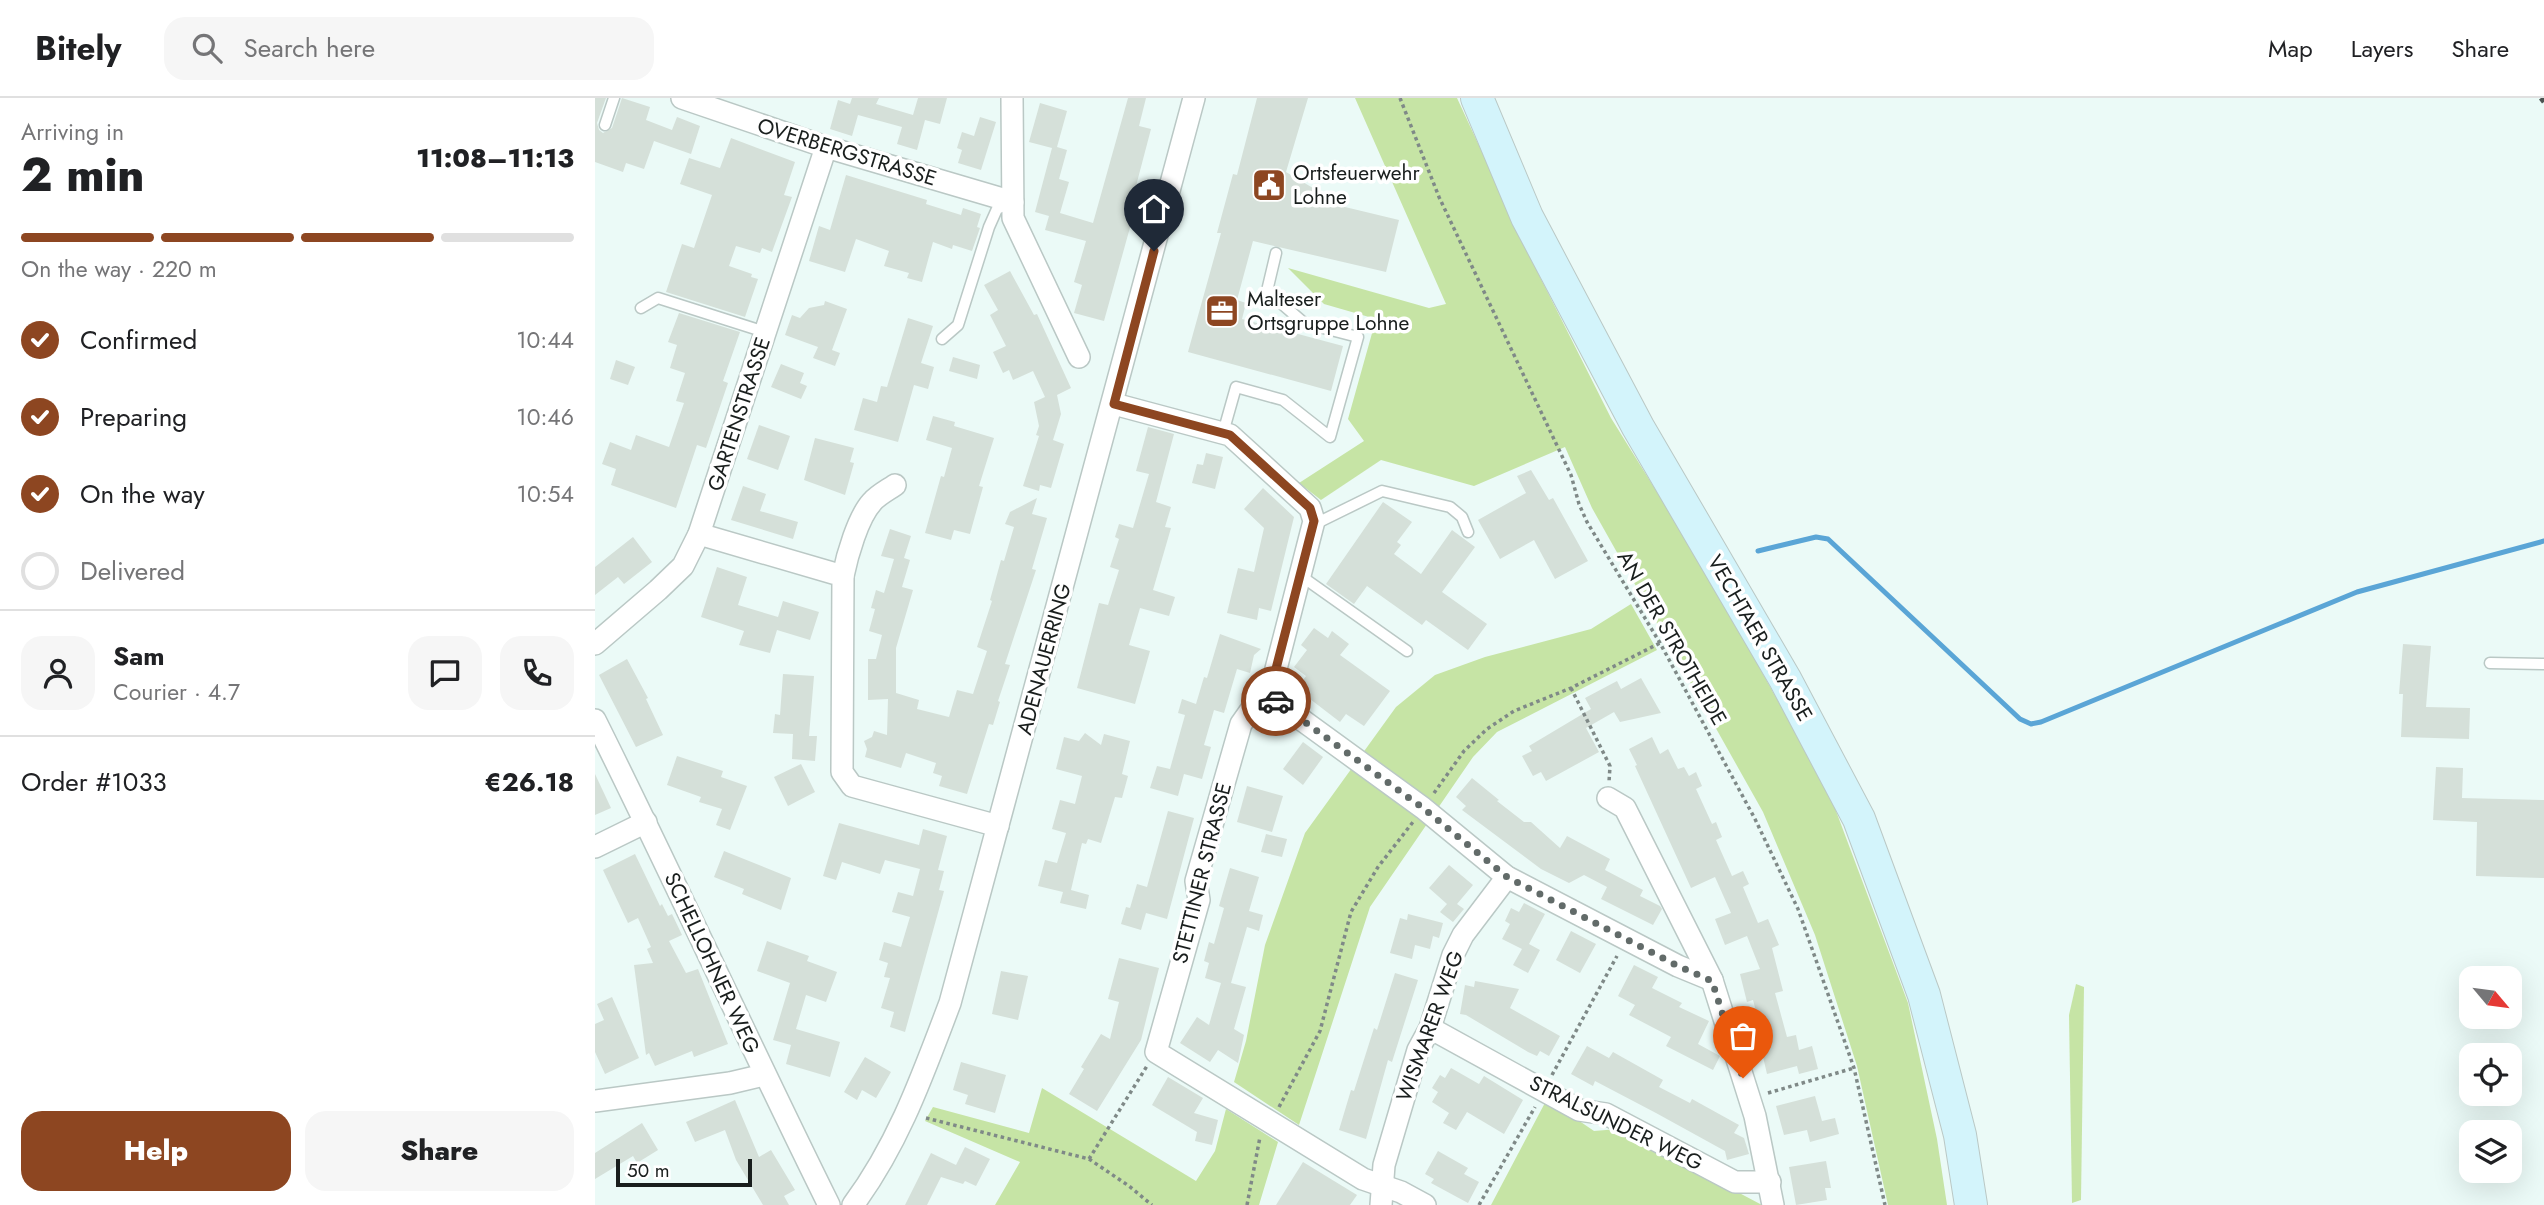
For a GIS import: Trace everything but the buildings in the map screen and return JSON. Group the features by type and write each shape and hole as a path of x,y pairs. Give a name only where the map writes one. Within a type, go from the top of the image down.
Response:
{"main road":[{"name":"VECHTAER STRASSE","path":"1477,98 1527,217 1638,427 1785,679 1859,819 1924,995 1960,1135 1971,1205"}],"street":[{"name":"OVERBERGSTRASSE","path":"682,98 826,148 1013,202"},
{"path":"1012,98 1013,218 1079,357"},
{"name":"ADENAUERRING","path":"853,1205 874,1176 908,1113 950,1003 1114,404 1194,98"},
{"name":"GARTENSTRASSE","path":"595,644 683,566 699,534 826,148"},
{"path":"1114,404 1230,435 1310,508 1314,521 1269,696 1423,808 1507,877 1712,981"},
{"path":"895,485 871,502 846,559 843,576 842,772 852,786 998,826"},
{"path":"699,534 843,576"},
{"name":"STETTINER STRASSE","path":"1156,1052 1199,900 1196,881 1241,724 1253,707 1269,696"},
{"name":"SCHELLOHNER WEG","path":"595,720 829,1205"},
{"path":"1608,798 1625,808 1712,981 1749,1099 1770,1182 1773,1205"},
{"path":"595,847 646,822"},
{"name":"WISMARER WEG","path":"1382,1196 1384,1165 1418,1050 1430,1028 1453,954 1463,935 1507,877"},
{"name":"STRALSUNDER WEG","path":"1430,1028 1579,1110 1606,1114 1735,1182 1770,1182"},
{"path":"1156,1052 1363,1179 1382,1196 1401,1192 1425,1205"},
{"path":"595,1101 730,1083 764,1075"}],"lane":[{"path":"605,125 614,98"},
{"path":"942,340 958,325 997,209 1013,202"},
{"path":"1223,433 1236,387 1283,400 1330,437 1358,337 1304,323 1267,291 1276,253"},
{"path":"641,308 658,298 765,332"},
{"path":"1313,525 1383,491 1450,507 1462,517 1468,532"},
{"path":"1301,576 1408,651"},
{"path":"2490,663 2544,664"}],"path":[{"name":"AN DER STROTHEIDE","path":"1400,98 1439,197 1571,475 1587,522 1660,643 1755,818 1798,909 1854,1068 1885,1205"},
{"path":"1247,1205 1260,1137 1320,1031 1352,912 1378,867 1464,751 1487,729 1514,711 1571,688 1660,643"},
{"path":"1571,688 1610,766 1608,798"},
{"path":"1089,1160 1156,1052"},
{"path":"1749,1099 1854,1068"},
{"path":"908,1113 1089,1160 1129,1185 1152,1205"}],"green space":[{"path":"1355,98 1457,98 1539,275 1611,418 1706,571 1830,795 1908,1003 1937,1139 1947,1205 1888,1205 1857,1066 1815,935 1763,812 1592,508 1565,447 1474,486 1381,460 1321,500 1299,483 1364,441 1348,419 1376,319 1324,304 1288,268 1429,308 1446,304"},
{"path":"1631,604 1657,650 1497,732 1473,757 1370,907 1299,1125 1234,1082 1246,1041 1265,945 1305,833 1396,707 1435,675 1485,657 1591,629"},
{"path":"2076,984 2084,987 2081,1200 2072,1203 2069,1015"},
{"path":"1042,1088 1196,1181 1215,1151 1226,1109 1278,1142 1259,1205 995,1205 1020,1162 925,1121 933,1107 1029,1133"},
{"path":"1547,1099 1594,1131 1618,1129 1762,1205 1491,1205"}],"waterway":[{"path":"1758,551 1816,537 1828,539 2020,719 2031,724 2357,592 2544,541"}],"railway":[{"path":"2541,98 2544,102"}],"way so far":[{"path":"1276,701 1423,808 1507,877 1712,981 1743,1078"}],"place":[{"name":"Ortsfeuerwehr Lohne","path":"1269,185"},
{"name":"Malteser Ortsgruppe Lohne","path":"1222,311"}],"route":[{"path":"1154,251 1114,404 1230,435 1310,508 1314,521 1269,696 1276,701"}]}
